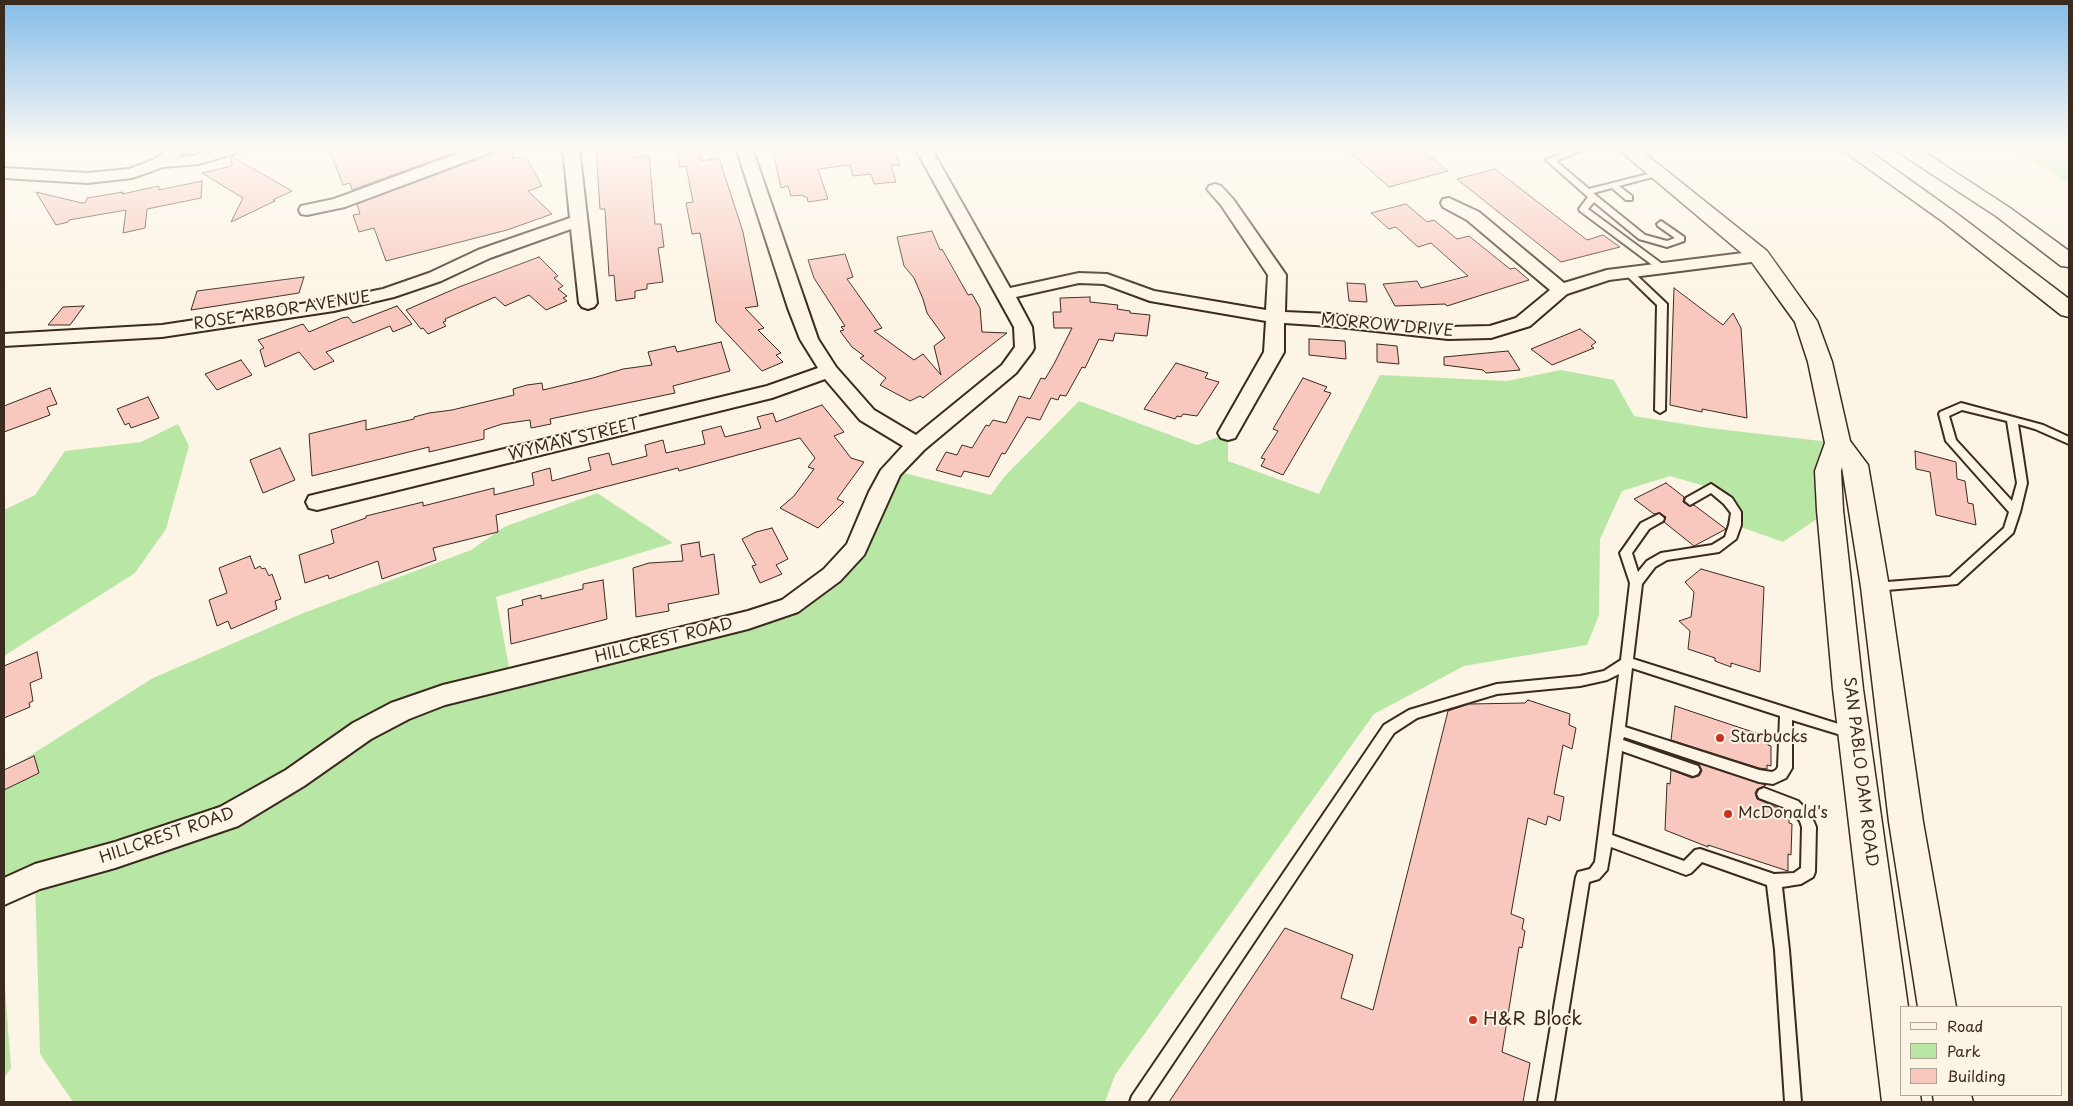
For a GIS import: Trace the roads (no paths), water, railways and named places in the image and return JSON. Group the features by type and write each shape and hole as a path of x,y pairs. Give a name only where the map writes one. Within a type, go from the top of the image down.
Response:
{"main road":[{"path":"1690,200 1759,256 1806,321 1820,362 1838,442 1855,465 1875,587 1906,822 1937,1006"},
{"path":"1924,200 2010,262 2069,310"},
{"path":"1985,200 2069,260"},
{"name":"SAN PABLO DAM ROAD","path":"1838,442 1828,471 1830,510 1848,689 1900,1086"}],"street":[{"path":"307,210 348,200"},
{"path":"576,200 588,303"},
{"path":"761,200 809,339 829,372 867,415 917,445"},
{"name":"HILLCREST ROAD","path":"4,892 35,878 115,855 228,817 295,778 362,731 400,711 442,695 748,620 790,606 832,575 856,549 880,492 892,470 917,445 1009,369 1025,348 1023,327 952,200"},
{"path":"1225,200 1277,274 1274,352 1228,433"},
{"path":"1449,203 1473,216 1561,290"},
{"name":"ROSE ARBOR AVENUE","path":"4,340 162,330 334,305 388,293 435,277 492,251 578,221"},
{"name":"MORROW DRIVE","path":"1006,294 1079,278 1107,279 1150,296 1276,317 1330,320 1448,333 1492,332 1523,322 1561,290 1607,275 1759,256"},
{"name":"WYMAN STREET","path":"317,502 772,391 829,372"}],"lane":[{"path":"1588,200 1583,209 1662,268"},
{"path":"1596,200 1642,237 1667,244 1681,239 1661,224"},
{"path":"1629,272 1662,304 1660,410"},
{"path":"2014,512 1950,441 1944,414 1961,406 2039,427 2069,441"},
{"path":"1875,587 1953,581 2009,530 2022,483 2012,419"},
{"path":"1636,583 1651,564 1665,556 1715,550 1730,539 1735,525 1736,512 1728,501 1711,488 1690,501"},
{"path":"1546,1102 1583,877 1594,874 1602,865 1628,662 1636,583 1626,553 1645,526 1659,518"},
{"path":"1628,662 1855,734"},
{"path":"1138,1102 1389,729 1413,714 1488,692 1607,676 1628,662"},
{"path":"1617,737 1772,778 1781,774 1784,768 1786,713"},
{"path":"1617,737 1693,770"},
{"path":"1605,839 1686,868 1700,855 1774,881 1796,880 1808,872 1809,827 1805,817 1793,805 1764,794"},
{"path":"1774,881 1782,950 1793,1102"}],"place":[{"name":"Starbucks","path":"1720,738"},
{"name":"McDonald's","path":"1728,814"},
{"name":"H&R Block","path":"1473,1020"}]}
